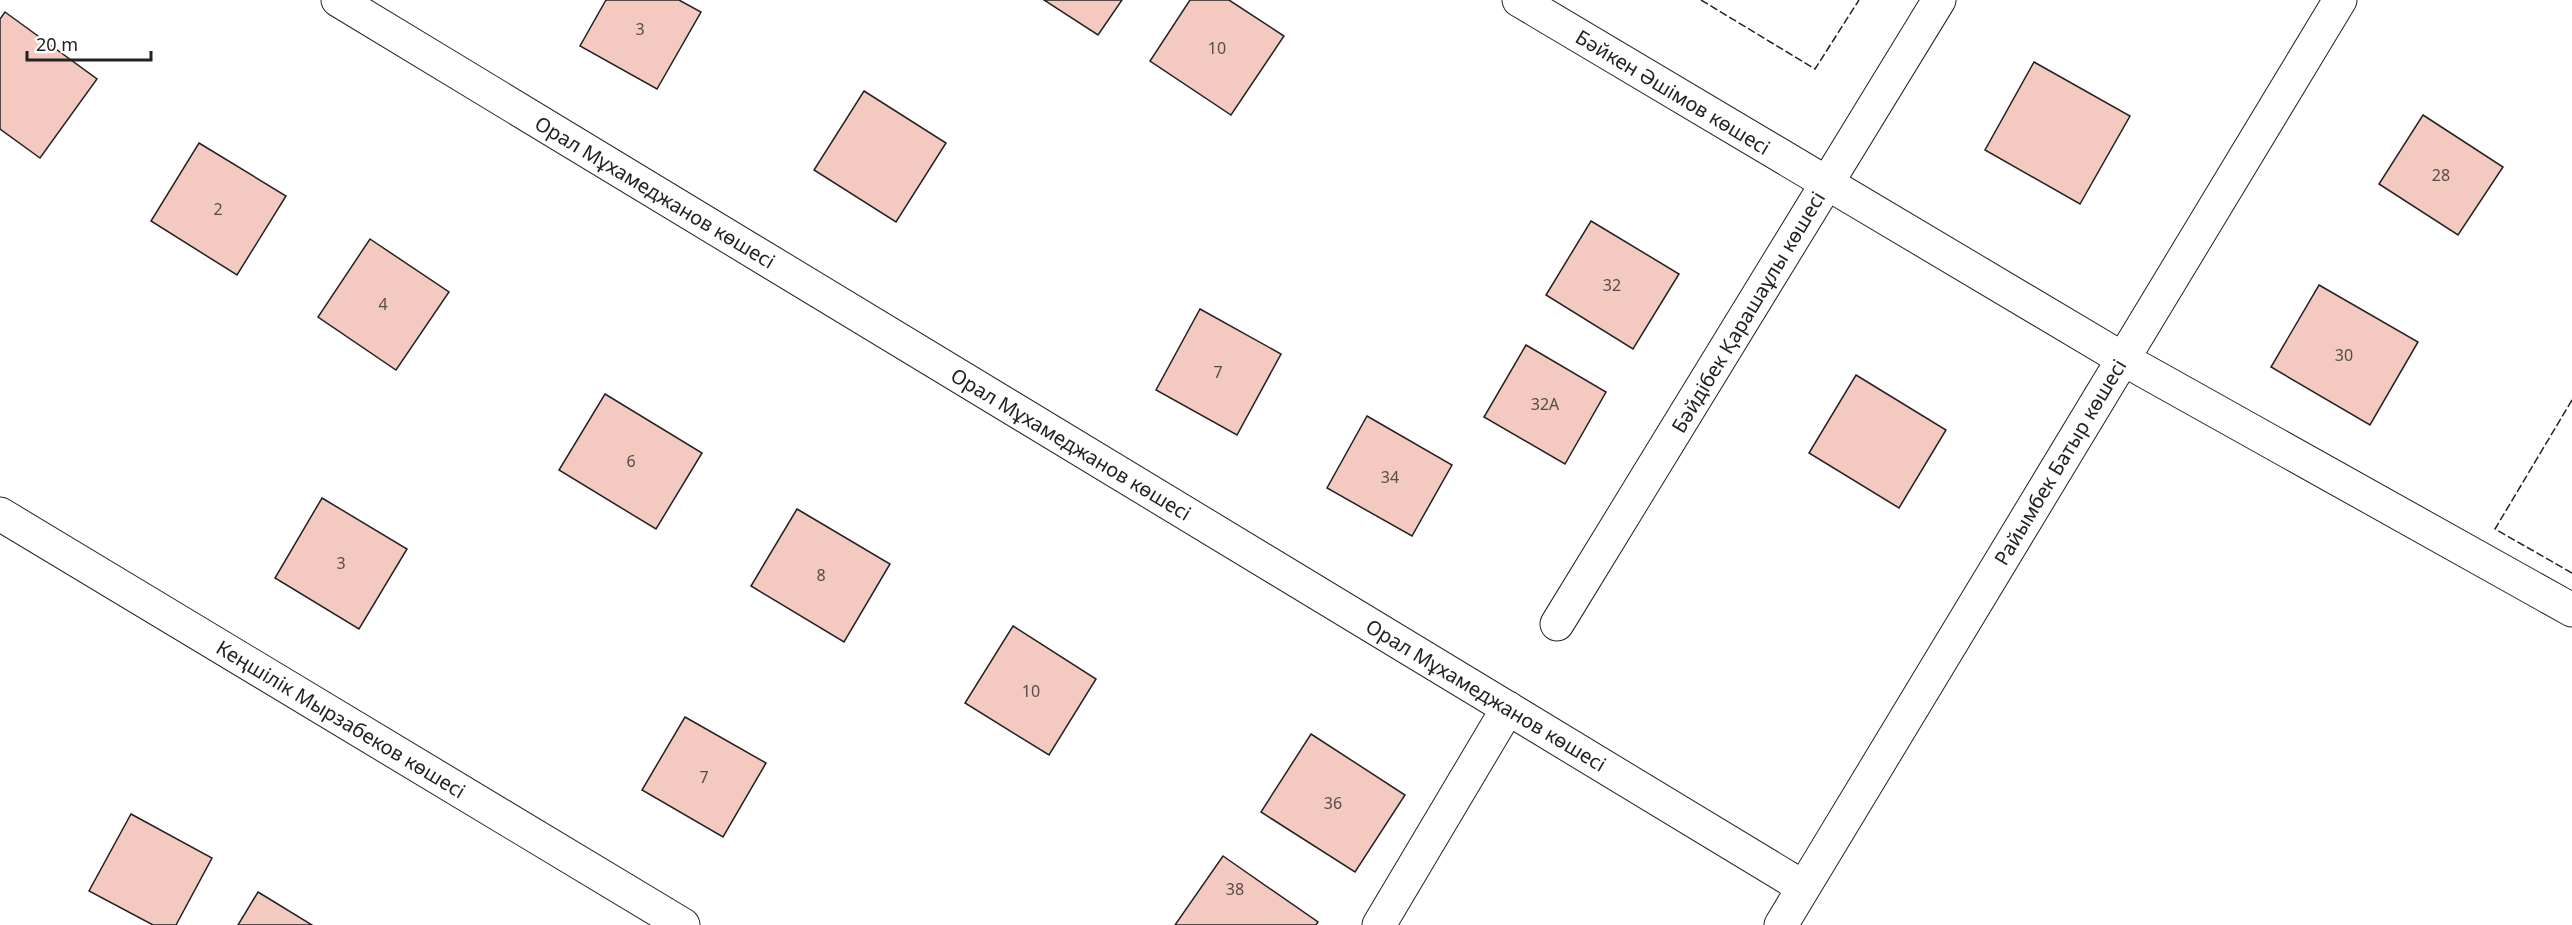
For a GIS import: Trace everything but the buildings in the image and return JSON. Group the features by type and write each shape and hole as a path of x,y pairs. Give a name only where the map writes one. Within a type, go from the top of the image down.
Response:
{"street":[{"name":"Орал Мұхамеджанов көшесі","path":"338,0 1803,888"},
{"name":"Бәйкен Әшімов көшесі","path":"1519,0 2123,359 2572,610"},
{"name":"Бәйдібек Қарашаұлы көшесі","path":"1557,624 1939,0"},
{"name":"Райымбек Батыр көшесі","path":"1781,925 2340,0"},
{"name":"Кеңшілік Мырзабеков көшесі","path":"0,514 683,925"},
{"path":"1379,925 1508,708"}],"fence":[{"path":"1701,0 1815,69 1859,0"},
{"path":"2572,400 2495,529 2572,573"}]}
